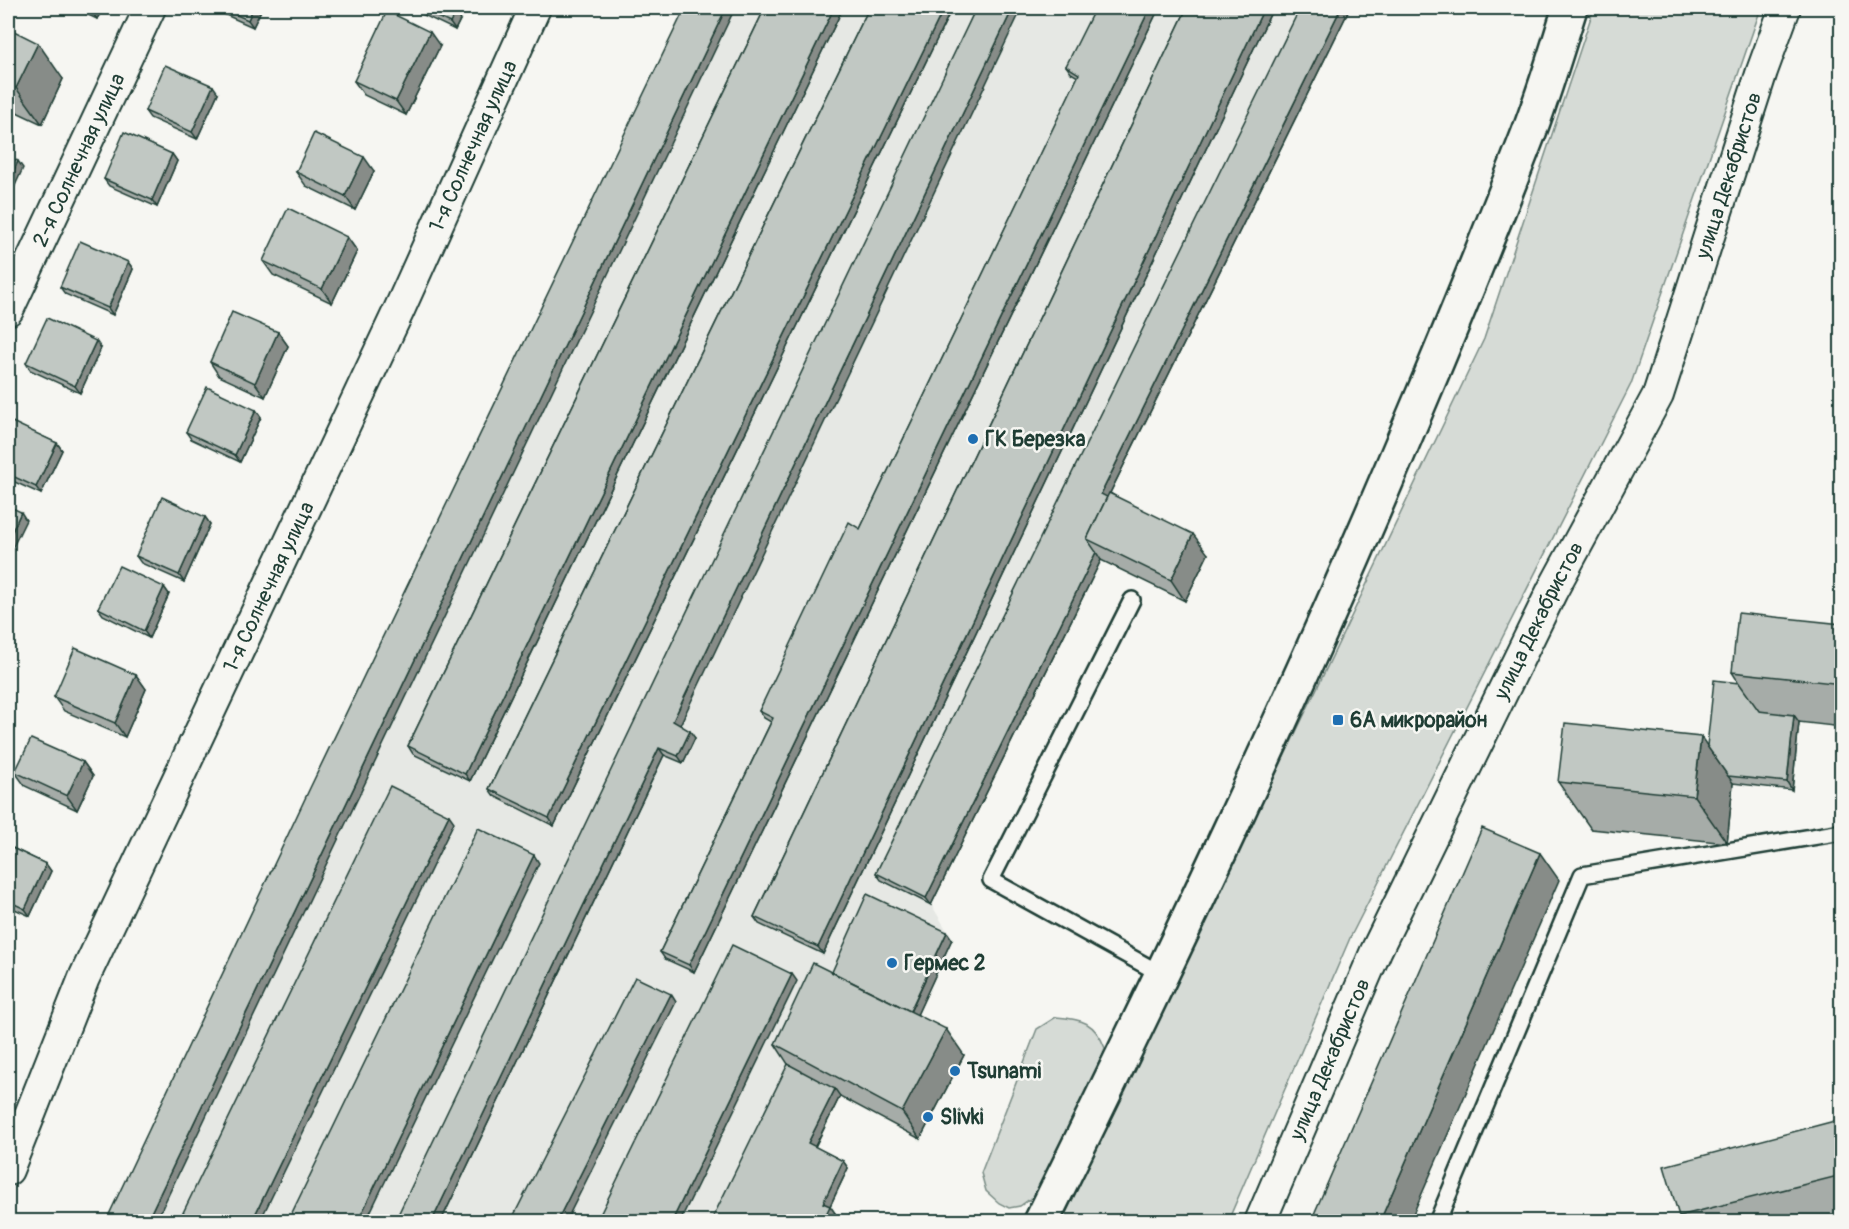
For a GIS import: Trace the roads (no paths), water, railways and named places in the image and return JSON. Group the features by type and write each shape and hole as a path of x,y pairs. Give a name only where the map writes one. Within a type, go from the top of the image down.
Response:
{"street":[{"name":"2-я Солнечная улица","path":"8,310 150,8"},
{"name":"1-я Солнечная улица","path":"8,1170 84,978 399,310 536,8"},
{"path":"1041,1221 1288,705 1369,524 1527,137 1570,8"},
{"name":"улица Декабристов","path":"1260,1221 1376,951 1552,591 1658,395 1762,71 1785,8"}],"lane":[{"path":"1132,600 991,880 1161,974"},
{"path":"1437,1221 1582,875 1842,832"}],"place":[{"name":"ГК Березка","path":"973,439"},
{"name":"6А микрорайон","path":"1338,720"},
{"name":"Гермес 2","path":"892,963"},
{"name":"Tsunami","path":"955,1071"},
{"name":"Slivki","path":"928,1117"}]}
